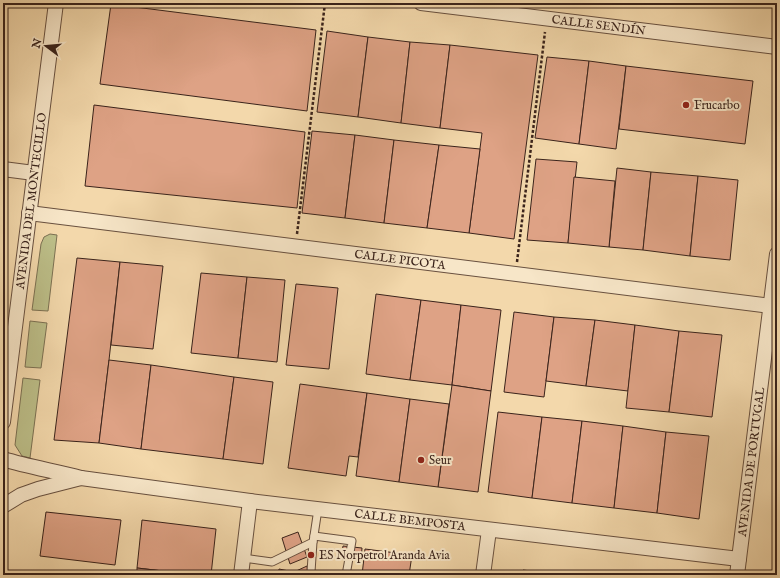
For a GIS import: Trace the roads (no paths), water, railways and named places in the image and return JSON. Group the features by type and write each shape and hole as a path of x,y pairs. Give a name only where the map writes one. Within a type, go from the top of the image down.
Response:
{"street":[{"name":"AVENIDA DEL MONTECILLO","path":"3,422 8,350 29,213 56,3"},
{"name":"CALLE SENDÍN","path":"421,3 777,47"},
{"path":"3,169 34,173"},
{"name":"CALLE PICOTA","path":"29,213 771,306"},
{"name":"AVENIDA DE PORTUGAL","path":"738,575 777,254"},
{"name":"CALLE BEMPOSTA","path":"3,459 29,467 81,478 250,501 739,560"},
{"name":"CALLE BEMPOSTA","path":"3,506 21,495 81,478"},
{"path":"241,575 250,501"},
{"path":"483,575 489,530"}],"lane":[{"path":"313,575 311,572 313,539 318,509"},
{"path":"243,558 272,562 313,539 352,541 346,575"}],"place":[{"name":"Frucarbo","path":"686,105"},
{"name":"Seur","path":"421,460"},
{"name":"ES Norpetrol Aranda Avia","path":"311,555"}]}
